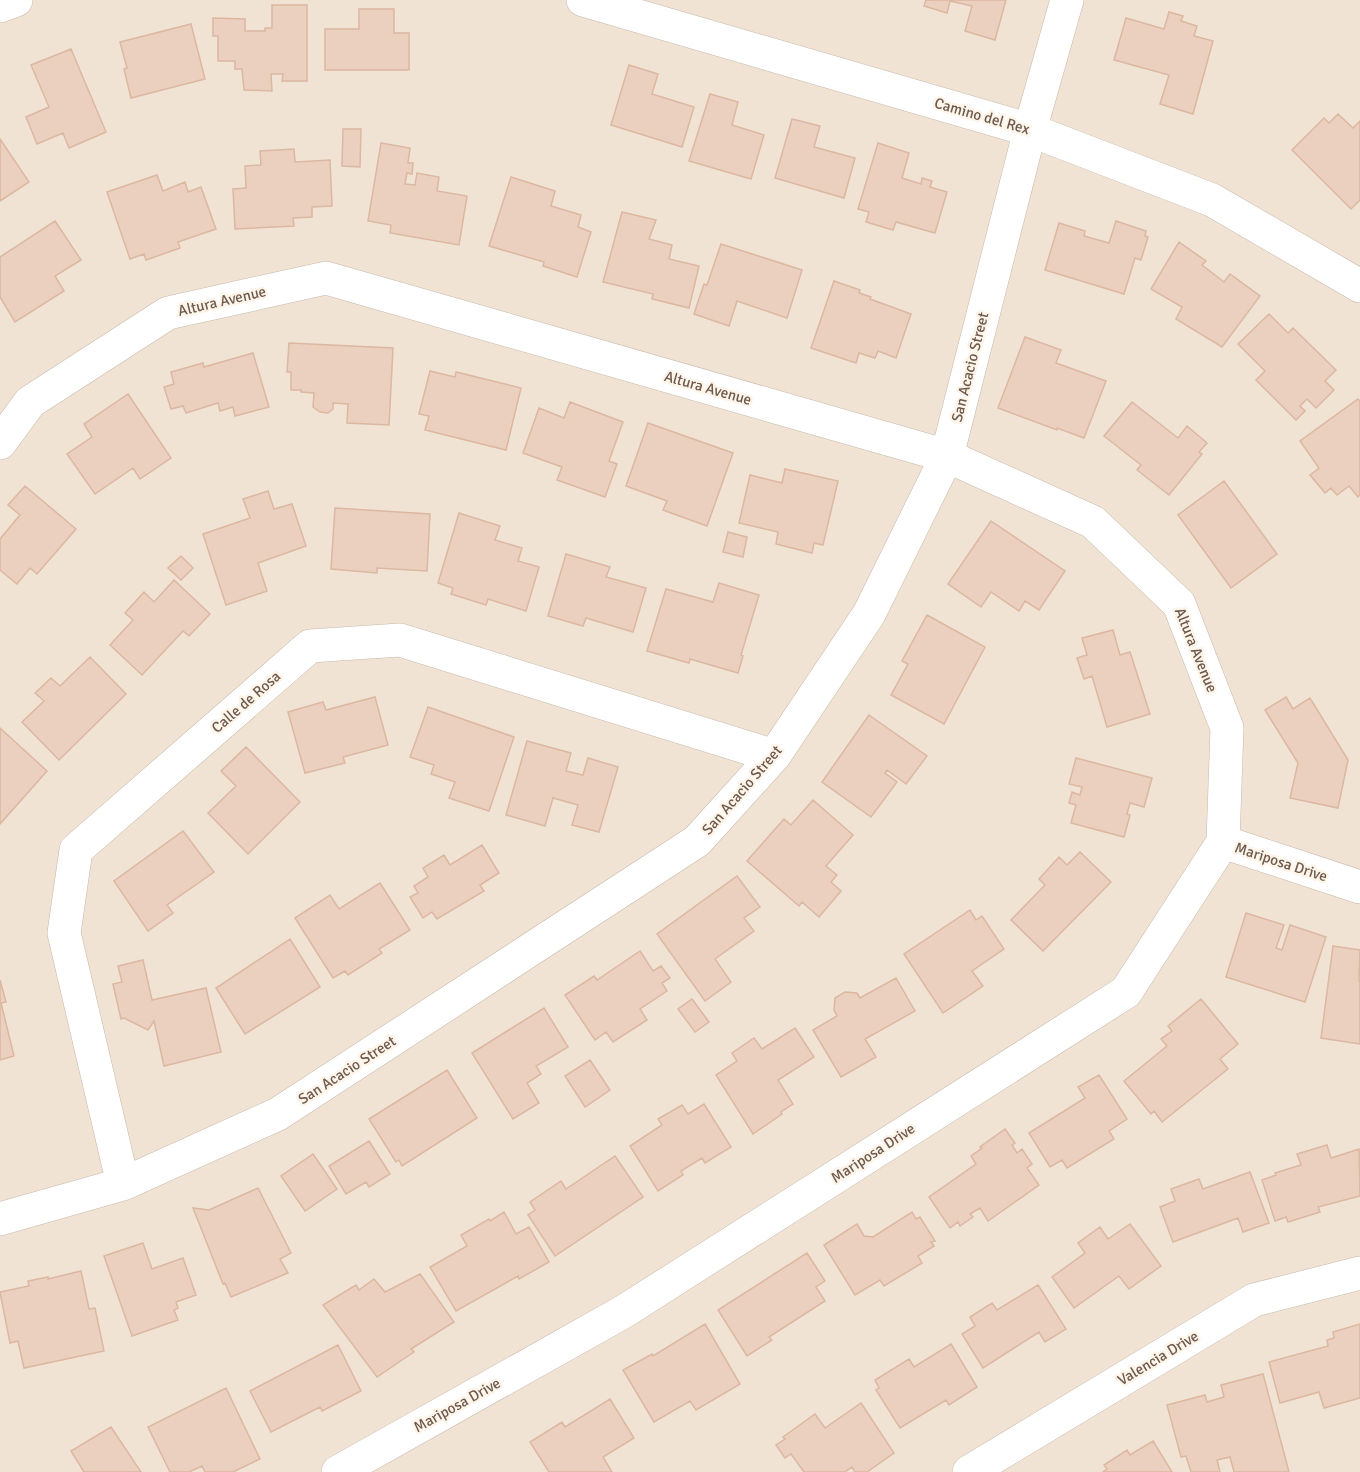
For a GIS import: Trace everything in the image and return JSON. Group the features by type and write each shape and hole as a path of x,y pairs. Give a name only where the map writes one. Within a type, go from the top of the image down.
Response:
{"street":[{"path":"0,6 16,0"},
{"name":"Camino del Rex","path":"583,0 670,12 1030,130 1212,200 1360,285"},
{"name":"San Acacio Street","path":"0,1219 123,1184 278,1114 697,841 774,756 869,614 947,456 1030,130 1067,0"},
{"name":"Altura Avenue","path":"0,443 30,402 168,313 326,278 947,456 1093,522 1179,604 1227,728 1222,842"},
{"name":"Calle de Rosa","path":"123,1184 64,933 76,850 310,646 400,640 774,756"},
{"name":"Mariposa Drive","path":"338,1472 623,1312 1126,992 1222,842 1360,887"},
{"name":"Valencia Drive","path":"969,1472 1254,1300 1360,1273"}],"shaded area":[{"path":"0,0 1360,0 1360,1472 0,1472"}],"building":[{"path":"926,0 1006,0 995,40 965,31 972,6 950,1 947,13 924,6"},
{"path":"272,5 307,5 307,81 282,81 283,74 271,74 272,91 244,90 242,69 235,69 235,61 218,61 218,36 213,36 213,18 245,19 245,31 265,31 265,28 272,28"},
{"path":"359,9 394,9 394,33 409,33 409,70 325,70 325,29 359,29"},
{"path":"1169,12 1183,16 1181,21 1197,26 1194,36 1213,41 1193,114 1160,104 1169,75 1114,60 1126,18 1164,29"},
{"path":"191,24 205,79 131,98 124,69 127,68 120,42"},
{"path":"71,49 106,132 69,148 63,133 37,144 26,117 49,107 31,65"},
{"path":"629,65 658,74 652,94 694,107 682,147 611,125"},
{"path":"710,94 738,102 732,125 764,135 751,179 689,161"},
{"path":"1338,114 1353,128 1360,121 1360,200 1351,209 1292,150 1324,118 1329,123"},
{"path":"792,119 820,126 814,147 855,158 844,198 775,178"},
{"path":"343,129 361,129 360,167 342,166"},
{"path":"0,139 29,182 0,201"},
{"path":"381,143 410,148 408,163 413,163 412,174 407,173 405,184 415,185 417,173 439,177 437,191 467,196 459,245 390,233 391,225 368,221"},
{"path":"878,143 909,153 902,178 921,184 922,178 932,181 930,187 947,192 935,233 896,222 893,230 866,222 869,212 858,209"},
{"path":"294,149 295,162 330,160 332,206 312,207 312,217 293,218 294,226 235,229 233,189 246,188 245,166 261,165 260,151"},
{"path":"157,175 163,191 185,182 188,192 201,187 216,229 178,242 180,248 146,260 144,254 130,259 107,192"},
{"path":"511,177 555,191 551,206 581,215 578,227 591,232 577,277 543,266 544,262 489,246"},
{"path":"622,212 656,220 649,239 672,245 669,259 699,266 689,308 652,299 653,294 603,282"},
{"path":"55,221 81,260 55,276 64,291 15,322 0,297 0,257"},
{"path":"1116,221 1146,231 1145,236 1148,237 1141,260 1135,258 1124,294 1045,270 1059,223 1085,231 1084,236 1109,243"},
{"path":"1179,242 1206,261 1202,265 1224,282 1230,274 1260,296 1222,347 1176,319 1182,307 1151,289"},
{"path":"721,244 802,270 787,318 737,301 729,326 694,314"},
{"path":"834,281 860,290 859,293 871,297 870,299 911,314 896,358 878,351 875,358 859,353 856,363 811,348"},
{"path":"1269,314 1288,333 1293,328 1336,370 1325,381 1334,390 1316,408 1307,399 1300,406 1305,411 1296,420 1256,380 1265,371 1238,344"},
{"path":"1025,337 1061,350 1056,363 1106,381 1084,438 998,408"},
{"path":"289,343 393,348 389,425 347,423 348,404 333,403 333,409 328,413 320,412 313,407 314,393 291,390 291,372 287,372"},
{"path":"253,353 269,407 235,416 233,407 220,411 218,403 186,413 183,406 171,409 164,387 174,384 171,372 203,363 204,367"},
{"path":"430,371 455,377 456,372 521,388 506,450 425,430 429,416 419,414"},
{"path":"128,394 171,458 140,479 133,468 95,494 67,454 92,437 84,424"},
{"path":"1358,399 1360,401 1360,495 1358,497 1349,486 1337,495 1331,488 1325,493 1310,475 1319,468 1300,441"},
{"path":"570,402 623,422 609,461 617,464 605,497 557,480 562,467 523,453 539,408 564,418"},
{"path":"1132,402 1178,438 1187,426 1207,443 1199,452 1202,454 1169,495 1137,470 1141,465 1104,436"},
{"path":"648,423 733,453 707,526 663,510 667,501 626,486"},
{"path":"785,469 838,481 823,545 814,543 812,553 776,544 778,532 739,523 750,475 782,483"},
{"path":"1224,481 1277,554 1231,588 1178,515"},
{"path":"25,486 76,529 37,574 30,568 17,584 0,570 0,539 20,515 8,505"},
{"path":"268,491 274,509 292,504 306,546 258,563 267,591 226,605 203,534 250,518 243,499"},
{"path":"335,508 430,514 427,571 377,568 377,573 331,569"},
{"path":"459,513 500,526 495,540 522,548 518,561 539,567 526,611 488,599 486,605 451,594 453,588 438,583"},
{"path":"991,521 1065,571 1039,610 1025,601 1019,611 991,592 981,607 948,584"},
{"path":"728,532 747,537 743,557 723,552"},
{"path":"566,554 610,567 606,577 646,588 633,632 586,618 583,626 548,616"},
{"path":"181,556 193,568 181,580 168,568"},
{"path":"174,580 210,614 189,636 183,631 142,675 110,645 133,620 125,613 144,592 154,602"},
{"path":"719,583 759,595 738,673 690,659 689,663 647,651 666,589 713,602"},
{"path":"927,615 985,647 944,724 891,695 908,664 902,661"},
{"path":"1113,630 1120,655 1130,652 1150,714 1107,727 1092,676 1084,679 1077,658 1087,655 1082,638"},
{"path":"90,657 126,694 59,760 22,722 44,701 35,693 51,678 60,686"},
{"path":"375,697 388,745 343,757 345,763 305,773 288,712 323,702 326,710"},
{"path":"1286,697 1293,709 1310,698 1348,760 1338,808 1290,798 1298,763 1265,710"},
{"path":"428,707 514,737 489,811 449,798 455,782 431,774 434,765 410,757"},
{"path":"869,715 927,756 906,784 887,770 885,773 897,782 871,817 822,782"},
{"path":"0,728 47,771 0,824"},
{"path":"527,741 571,753 566,771 583,775 588,758 618,767 599,832 572,825 578,805 553,798 545,826 506,815"},
{"path":"246,747 300,802 248,854 208,813 236,786 221,771"},
{"path":"1076,758 1152,778 1144,807 1130,803 1127,814 1130,815 1124,837 1071,823 1076,805 1069,803 1072,792 1080,795 1082,787 1069,784"},
{"path":"813,800 853,835 826,866 837,875 831,882 841,891 819,917 802,902 799,906 747,861 784,819 791,825"},
{"path":"183,831 214,872 167,905 173,913 148,931 114,881"},
{"path":"482,845 499,873 480,885 484,891 437,919 432,912 423,918 410,897 418,893 414,886 428,877 423,868 444,855 450,865"},
{"path":"1080,852 1111,882 1043,951 1011,920 1045,885 1039,879 1059,857 1067,865"},
{"path":"737,876 760,907 744,918 754,931 715,959 731,982 705,1001 657,934"},
{"path":"380,883 410,930 379,949 382,953 348,975 345,971 333,978 295,918 330,895 339,909"},
{"path":"970,910 976,920 982,916 1004,949 972,971 983,986 943,1013 904,954"},
{"path":"1246,913 1284,925 1276,948 1282,950 1290,925 1326,937 1305,1002 1226,977"},
{"path":"290,939 320,987 245,1034 216,988"},
{"path":"1333,946 1360,950 1360,1044 1321,1038"},
{"path":"640,951 653,971 661,966 670,978 662,983 667,991 640,1009 647,1020 613,1042 606,1032 595,1040 565,995 594,976 597,980"},
{"path":"143,960 152,1000 206,988 221,1052 164,1066 154,1021 148,1030 124,1018 121,1019 113,984 122,982 118,966"},
{"path":"896,978 915,1011 865,1039 876,1057 841,1077 813,1030 837,1016 834,1010 835,998 845,992 857,993 860,998"},
{"path":"0,980 6,1002 1,1003 14,1056 0,1060"},
{"path":"692,999 709,1022 695,1032 678,1009"},
{"path":"1201,999 1238,1044 1220,1059 1228,1069 1162,1122 1154,1111 1151,1114 1124,1081 1167,1046 1161,1039 1172,1031 1168,1026"},
{"path":"544,1008 568,1047 536,1066 541,1074 527,1083 539,1103 513,1119 472,1053"},
{"path":"795,1028 814,1057 778,1080 793,1104 753,1134 716,1075 737,1061 732,1053 754,1038 762,1049"},
{"path":"590,1060 610,1090 585,1107 565,1076"},
{"path":"447,1070 477,1118 402,1166 399,1160 396,1162 369,1119"},
{"path":"1099,1075 1127,1119 1109,1131 1114,1139 1067,1168 1062,1160 1050,1167 1029,1133 1085,1098 1078,1087"},
{"path":"704,1104 731,1147 705,1163 702,1158 681,1171 683,1175 658,1191 630,1146 662,1125 658,1119 682,1105 688,1114"},
{"path":"1005,1129 1015,1143 1012,1145 1017,1153 1022,1149 1032,1164 1027,1168 1039,1185 988,1221 980,1208 970,1214 973,1217 960,1226 958,1222 950,1228 929,1197 976,1164 971,1156"},
{"path":"369,1141 390,1174 369,1187 366,1182 346,1194 329,1166"},
{"path":"1327,1145 1331,1158 1359,1149 1360,1196 1318,1207 1320,1212 1288,1222 1286,1217 1275,1221 1262,1180 1276,1175 1275,1173 1301,1165 1297,1154"},
{"path":"313,1154 337,1189 305,1211 281,1176"},
{"path":"615,1156 643,1197 555,1256 528,1215 535,1210 530,1202 561,1181 566,1189"},
{"path":"1250,1172 1269,1223 1243,1232 1238,1218 1173,1242 1160,1207 1175,1201 1171,1189 1199,1179 1203,1189"},
{"path":"258,1188 291,1253 280,1259 288,1273 231,1297 225,1283 223,1284 193,1208 209,1210"},
{"path":"504,1212 516,1234 529,1227 549,1262 519,1279 518,1276 456,1311 430,1267 467,1246 461,1235"},
{"path":"912,1212 916,1219 920,1217 935,1241 931,1242 934,1246 918,1256 922,1263 884,1286 880,1280 855,1295 824,1245 857,1224 864,1236 873,1237"},
{"path":"1130,1224 1161,1266 1129,1289 1119,1276 1074,1308 1052,1277 1085,1253 1078,1243 1100,1227 1108,1239"},
{"path":"143,1243 152,1269 183,1258 196,1295 176,1302 178,1308 174,1310 178,1320 132,1336 104,1256"},
{"path":"807,1253 825,1281 816,1287 825,1301 769,1337 772,1340 747,1356 718,1310"},
{"path":"81,1271 89,1309 95,1308 104,1351 24,1368 18,1341 10,1343 0,1292 29,1286 28,1281"},
{"path":"420,1274 454,1322 411,1349 414,1352 377,1377 323,1305 356,1285 359,1290 374,1279 385,1292"},
{"path":"1038,1285 1066,1329 1045,1342 1039,1332 983,1368 962,1334 975,1326 970,1317 992,1303 997,1310"},
{"path":"705,1324 740,1384 696,1410 690,1401 654,1422 623,1370 652,1354 653,1356"},
{"path":"1360,1324 1360,1398 1324,1408 1319,1392 1280,1403 1269,1362 1328,1346 1327,1340 1334,1338 1333,1332"},
{"path":"951,1344 977,1387 949,1405 946,1400 900,1428 876,1390 879,1388 875,1380 909,1359 914,1367"},
{"path":"338,1345 361,1391 322,1411 320,1407 271,1432 250,1391"},
{"path":"1263,1374 1289,1472 1234,1472 1230,1457 1217,1460 1220,1472 1191,1472 1186,1456 1181,1457 1167,1405 1205,1395 1207,1402 1224,1397 1221,1385"},
{"path":"226,1388 260,1459 233,1472 205,1472 202,1466 189,1472 170,1472 148,1427"},
{"path":"610,1399 634,1438 603,1457 612,1472 549,1472 530,1442 562,1422 565,1427"},
{"path":"861,1403 894,1453 867,1472 855,1472 852,1467 845,1472 804,1472 791,1454 785,1458 776,1445 785,1439 783,1437 815,1414 825,1428"},
{"path":"111,1427 141,1472 84,1472 71,1451"},
{"path":"1153,1441 1172,1472 1103,1472 1107,1469 1104,1465 1127,1450 1130,1455"}]}
